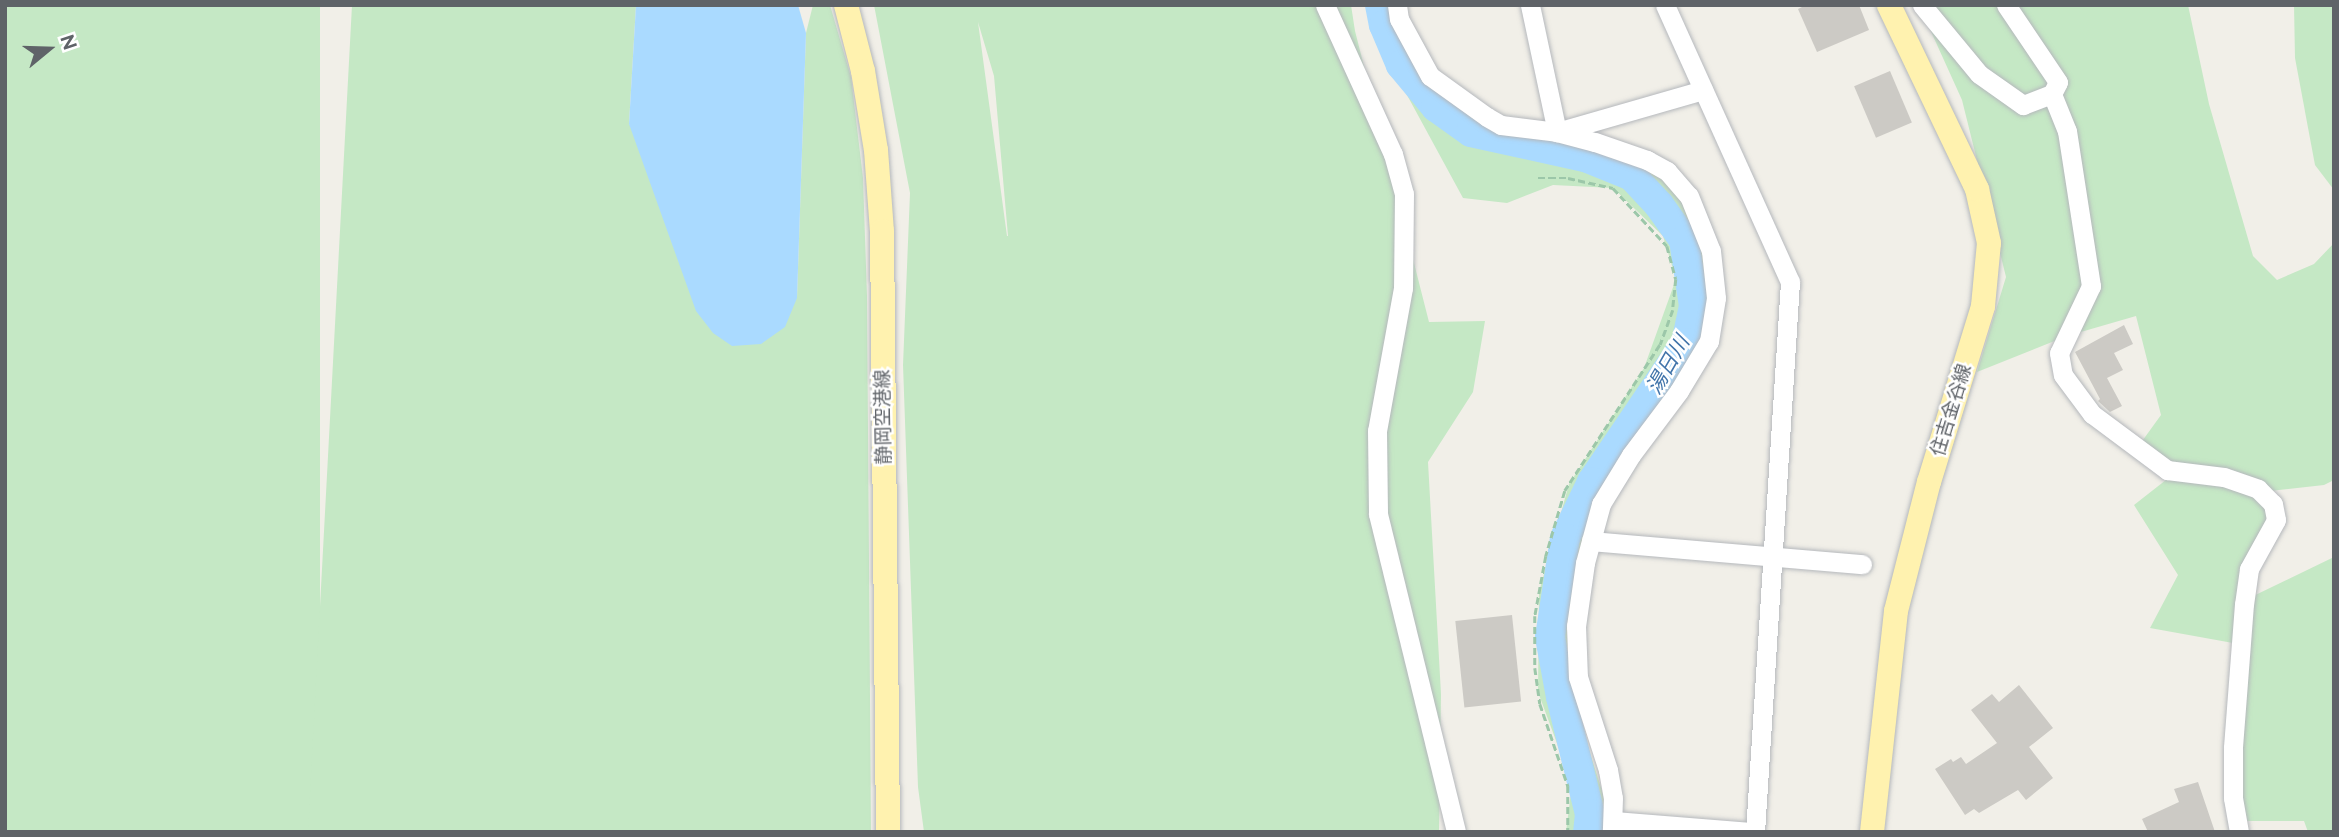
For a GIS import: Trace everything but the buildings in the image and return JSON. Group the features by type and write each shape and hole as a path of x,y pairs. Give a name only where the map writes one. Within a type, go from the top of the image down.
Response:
{"main road":[{"name":"静岡空港線","path":"846,5 866,84 876,150 881,231 888,832"},
{"name":"住吉金谷線","path":"1872,832 1896,611 1929,482 1983,306 1989,243 1976,189 1889,5"}],"street":[{"path":"1325,5 1393,154 1404,194 1403,288 1377,431 1378,514 1456,832"},
{"path":"1396,5 1399,19 1430,76 1459,99 1501,125 1557,132 1634,155 1667,171 1689,196 1711,251 1716,298 1709,341 1679,391 1631,455 1601,504 1591,541 1576,626 1578,677 1608,770 1613,826 1753,832 1790,282 1665,5"},
{"path":"1530,5 1557,132"},
{"path":"1922,5 1979,74 2022,105 2052,94 2058,82 2006,5"},
{"path":"1557,132 1703,90"},
{"path":"2052,94 2067,131 2091,286 2059,353 2063,375 2092,414 2167,470 2224,477 2258,489 2273,504 2276,520 2249,569 2244,604 2233,748 2233,798 2239,832"},
{"path":"1591,541 1862,564"}],"path":[{"path":"1538,178 1568,178 1613,187 1667,246 1676,279 1673,310 1660,345 1565,491 1546,556 1535,616 1535,668 1540,704 1568,786 1568,832"}],"green space":[{"path":"5,5 320,5 320,832 5,832"},
{"path":"352,5 636,5 629,124 797,298 806,33 813,5 830,5 851,77 863,178 867,296 871,832 308,832"},
{"path":"874,5 1351,5 1355,31 1429,322 1485,321 1473,392 1428,462 1441,694 1439,832 924,832 918,787 903,365 910,193","holes":["978,22 994,76 1008,236"]},
{"path":"1371,5 1391,5 1433,89 1548,140 1651,169 1685,199 1702,244 1714,312 1678,385 1636,437 1586,522 1564,671 1604,797 1601,832 1566,832 1572,784 1538,692 1539,592 1569,484 1644,368 1676,279 1663,236 1613,188 1553,185 1507,203 1463,198 1376,38"},
{"path":"1919,5 2188,5 2209,104 2253,256 2277,280 2314,264 2334,243 2334,480 2324,485 2270,491 2270,506 2233,643 2150,628 2178,575 2134,505 2171,476 2140,444 2161,415 2136,316 2067,336 1977,372 2006,277 1962,100"},
{"path":"2294,5 2334,5 2334,190 2315,165 2295,58"},
{"path":"2334,557 2334,832 2308,832 2304,821 2242,821 2233,748 2245,600"}],"water":[{"path":"636,5 798,5 806,33 797,298 785,327 761,344 732,346 713,333 696,311 629,124"}],"waterway":[{"name":"湯日川","path":"1380,5 1384,25 1401,65 1436,107 1471,132 1588,158 1632,176 1659,205 1684,240 1694,306 1686,343 1592,482 1565,538 1550,637 1561,697 1590,814 1588,832"}]}
